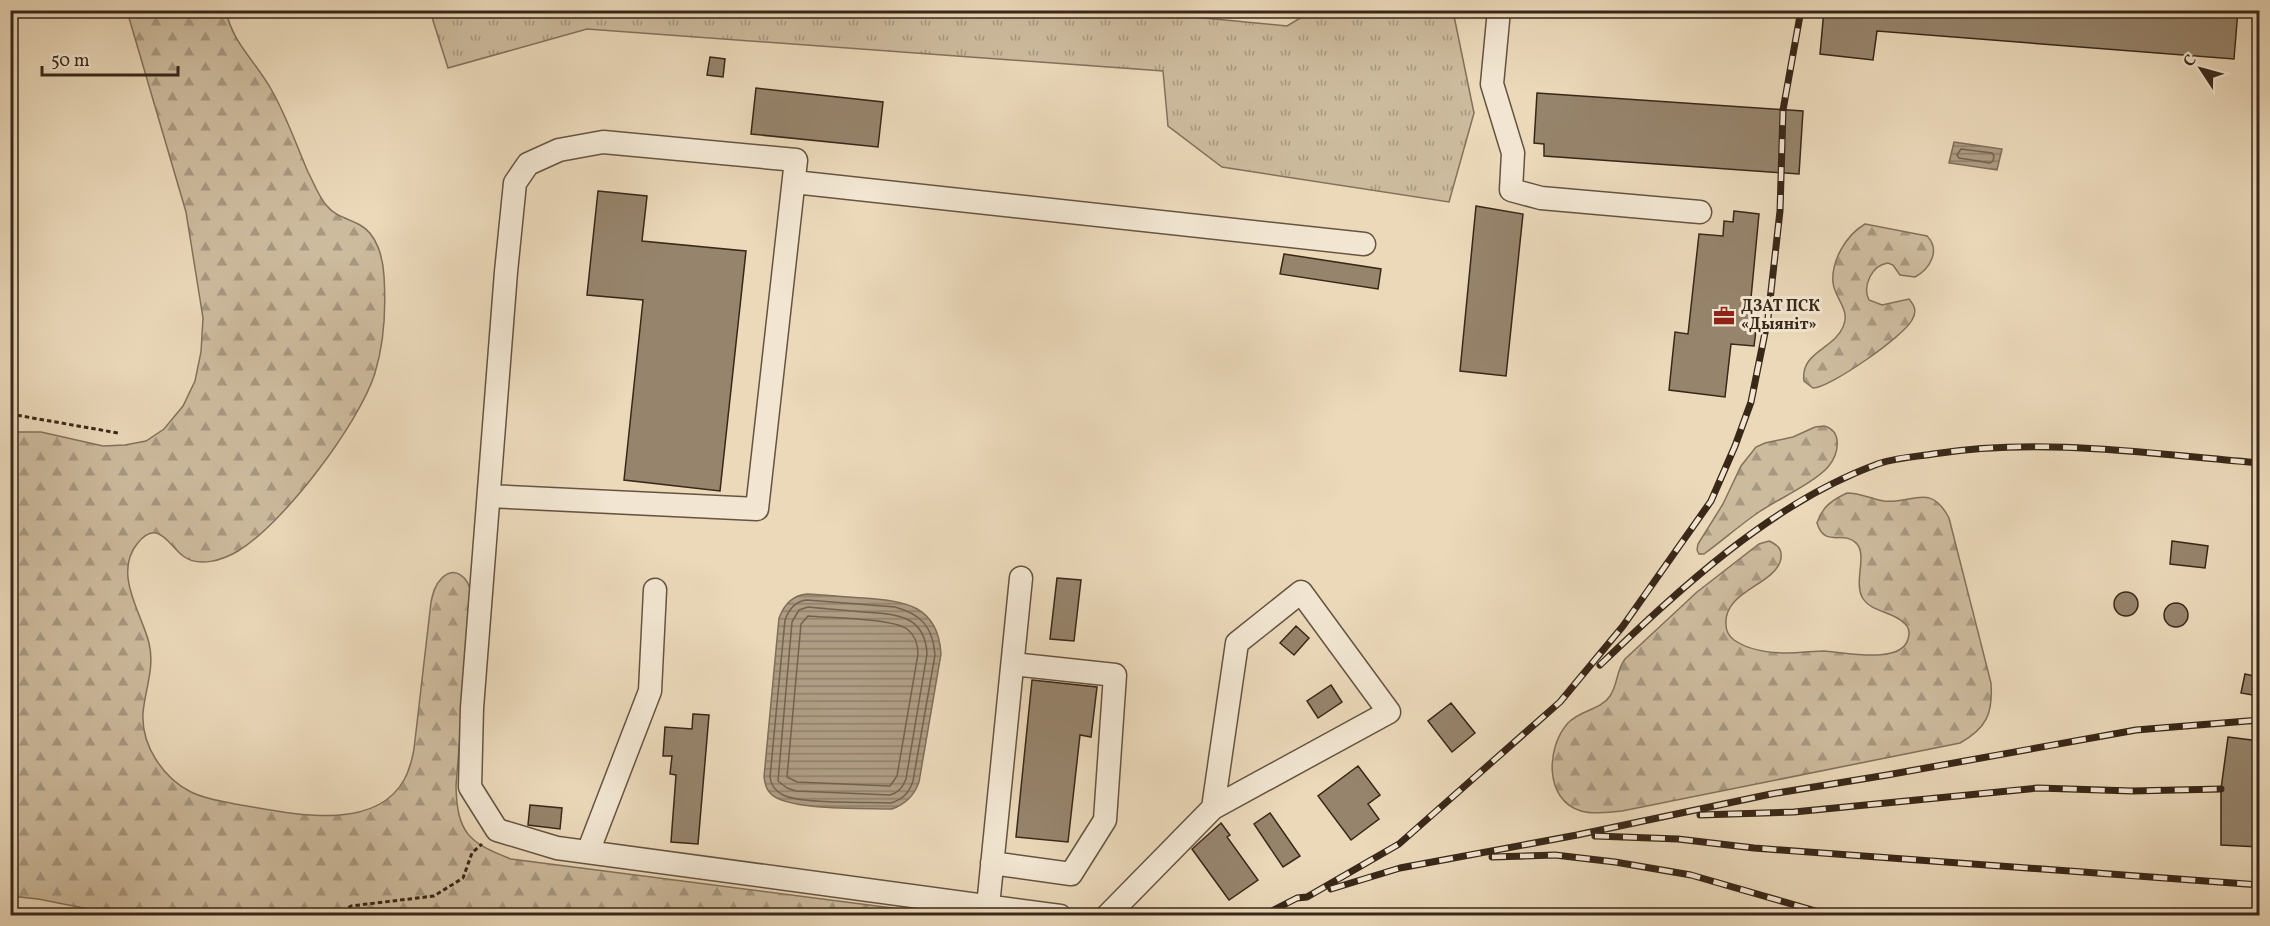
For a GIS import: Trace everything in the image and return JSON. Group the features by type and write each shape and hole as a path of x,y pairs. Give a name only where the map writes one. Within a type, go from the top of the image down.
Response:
{"street":[{"path":"1499,10 1492,84 1513,153 1511,190 1541,198 1700,212"},
{"path":"489,496 757,509 796,160 603,142 559,150 528,164 515,183 489,496 472,708 470,787 497,830 557,848 1060,915"},
{"path":"794,182 1364,244"},
{"path":"988,906 1021,578"},
{"path":"588,852 650,691 655,590"},
{"path":"1107,915 1213,808 1389,712 1301,592 1237,643 1213,808"},
{"path":"992,863 1071,874 1105,820 1115,675 1013,664"}],"path":[{"path":"10,414 118,433"},
{"path":"336,915 351,906 434,896 463,878 472,853 497,830"}],"green space":[{"path":"1120,10 1287,26 1312,11 1453,11 1474,113 1449,202 1222,167 1168,126 1163,71 587,29 448,68 430,11"},
{"path":"127,11 226,11 233,32 276,99 321,198 334,213 360,225 371,234 380,254 384,276 384,325 375,373 353,419 297,496 256,538 225,557 203,562 189,560 157,533 144,536 130,556 128,581 151,652 143,725 150,748 171,778 191,792 213,800 302,814 327,816 350,814 372,808 390,797 404,780 413,753 433,592 441,579 451,573 456,573 464,578 471,594 456,786 457,802 463,826 475,841 511,859 947,915 124,916 11,896 10,432 41,432 103,446 146,441 164,429 183,406 195,381 201,352 203,318 186,212"},
{"path":"1865,224 1927,236 1933,247 1932,259 1915,277 1900,275 1893,265 1888,263 1873,272 1867,289 1869,300 1882,305 1909,299 1915,312 1912,320 1882,349 1850,371 1822,386 1813,388 1804,381 1807,363 1833,341 1845,321 1844,310 1834,289 1834,266 1846,242"},
{"path":"1824,426 1830,429 1837,438 1837,450 1828,467 1805,485 1759,512 1704,554 1699,554 1698,544 1723,504 1741,466 1756,447"},
{"path":"1847,493 1884,501 1928,498 1942,507 1949,518 1991,683 1989,711 1977,732 1960,743 1622,811 1591,813 1569,805 1560,796 1552,772 1556,745 1568,723 1578,715 1606,701 1613,691 1625,659 1697,592 1759,544 1769,541 1777,546 1781,551 1780,562 1775,570 1732,605 1727,614 1726,627 1728,634 1734,640 1750,648 1778,653 1824,651 1871,655 1895,652 1903,647 1909,635 1906,625 1894,616 1871,606 1862,597 1859,584 1861,555 1857,544 1846,538 1825,535 1820,531 1817,523 1828,505"}],"water":[{"path":"1954,142 2002,149 1997,170 1949,163"},
{"path":"807,594 879,599 906,604 926,616 939,638 941,654 919,782 909,799 897,807 892,809 810,806 780,799 771,794 765,784 779,618 789,602 797,596"}],"building":[{"path":"1824,10 2238,10 2234,59 1877,31 1873,60 1820,54"},
{"path":"710,57 725,59 723,77 707,75"},
{"path":"756,88 883,102 878,147 751,134"},
{"path":"1537,93 1803,111 1799,174 1544,156 1544,144 1534,143"},
{"path":"598,191 647,196 642,241 746,251 720,491 624,480 643,300 587,295"},
{"path":"1476,206 1523,214 1506,376 1460,371"},
{"name":"ДЗАТ ПСК «Дыяніт»","path":"1734,211 1759,214 1751,298 1760,299 1754,346 1731,344 1725,397 1669,390 1675,332 1688,334 1699,234 1723,236 1724,221 1733,222"},
{"path":"1284,254 1381,269 1378,289 1280,274"},
{"path":"2172,541 2208,546 2205,568 2170,564"},
{"path":"1057,578 1081,580 1074,641 1050,639"},
{"path":"2126,592 2134,596 2138,604 2134,612 2126,616 2118,612 2114,604 2118,596"},
{"path":"2176,603 2184,607 2188,615 2184,623 2176,627 2168,623 2164,615 2168,607"},
{"path":"1296,626 1309,638 1294,655 1280,643"},
{"path":"2245,674 2259,677 2259,696 2241,693"},
{"path":"1032,680 1097,687 1091,737 1080,735 1068,842 1016,837"},
{"path":"1331,685 1342,702 1318,718 1307,701"},
{"path":"1451,703 1475,733 1452,752 1428,721"},
{"path":"693,714 709,715 698,844 671,842 676,775 670,774 672,756 663,756 665,727 692,729"},
{"path":"2228,737 2259,741 2259,847 2221,845 2221,789"},
{"path":"1358,766 1380,795 1368,804 1379,819 1351,840 1318,796"},
{"path":"530,805 562,808 560,829 528,825"},
{"path":"1270,813 1300,856 1283,867 1254,824"},
{"path":"1221,823 1230,835 1227,837 1258,880 1229,900 1192,849"}],"railway":[{"path":"1262,916 1297,898 1307,897 1399,844 1560,702 1623,626 1711,501 1751,402 1768,318 1780,211 1783,110 1801,10"},
{"path":"1600,665 1694,579 1763,525 1836,482 1882,463 1974,449 2015,447 2096,449 2260,463"},
{"path":"1331,889 1400,868 1577,835 1771,794 2136,730 2260,720"},
{"path":"1700,815 1794,812 2038,788 2132,791 2221,789"},
{"path":"1595,836 1678,839 1754,848 2260,885"},
{"path":"1492,857 1555,855 1615,862 1691,875 1833,916"}],"place":[{"name":"ДЗАТ ПСК «Дыяніт»","path":"1724,316"}]}
